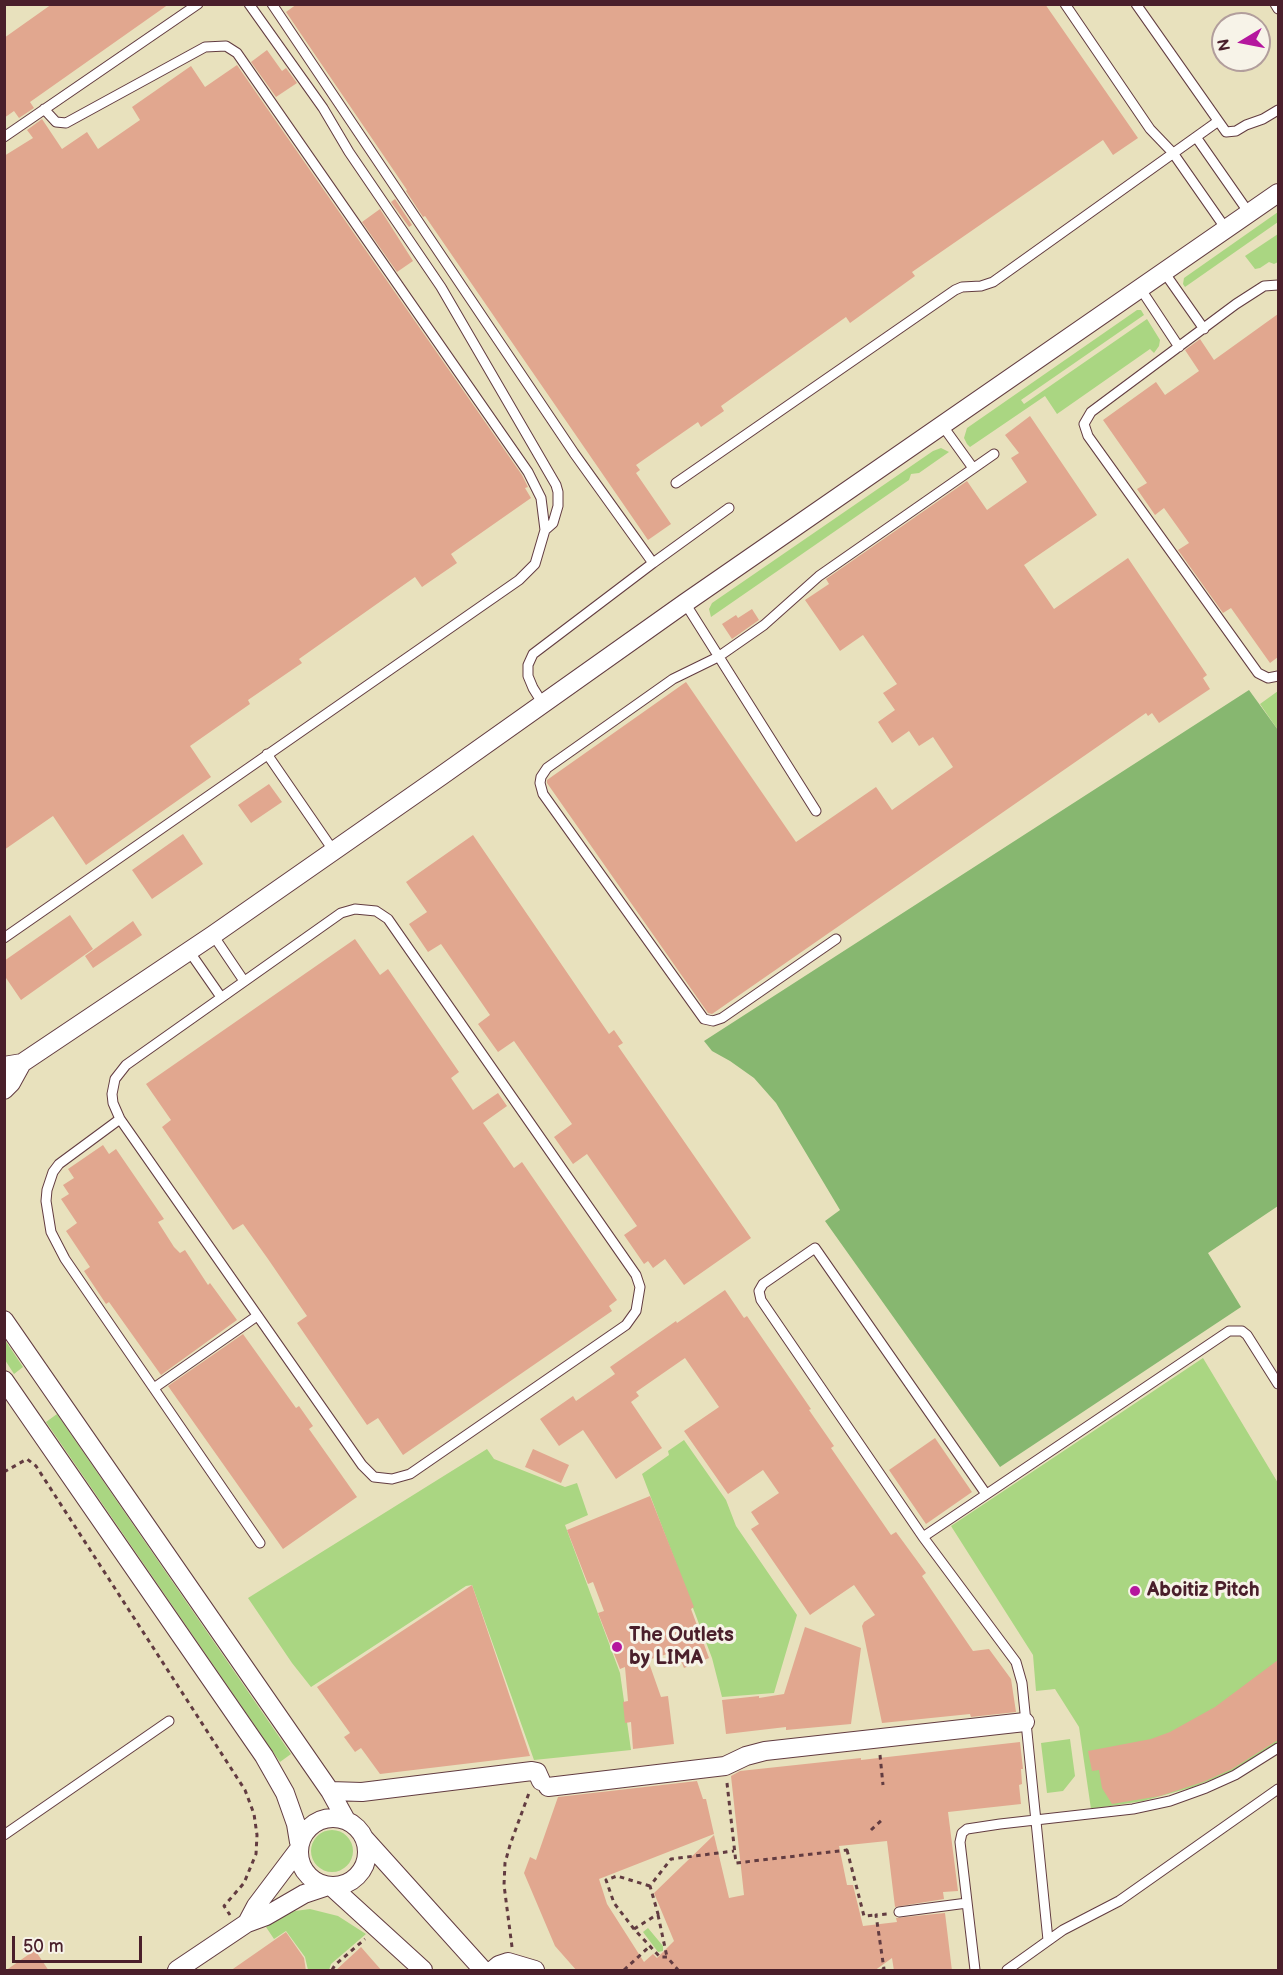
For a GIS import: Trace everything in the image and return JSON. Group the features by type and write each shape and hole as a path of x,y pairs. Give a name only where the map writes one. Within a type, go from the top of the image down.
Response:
{"street":[{"path":"4,1090 11,1083 13,1064 213,935 685,603 1278,193"},
{"path":"4,1320 330,1791 346,1820"},
{"path":"4,1380 264,1756 285,1792 296,1824 298,1858 304,1873 316,1883 330,1886 423,1971"},
{"path":"330,1791 362,1792 532,1771 537,1772 544,1784 725,1766 765,1751 1025,1722"},
{"path":"243,1925 299,1845 306,1829 317,1820 332,1817 346,1820 357,1827 364,1838 483,1971"},
{"path":"177,1971 243,1925 266,1916 304,1894 346,1884 357,1877 365,1865 367,1851 364,1838"},
{"path":"493,1971 503,1963 514,1963 535,1971"}],"lane":[{"path":"4,137 198,4"},
{"path":"249,4 323,108 349,152 441,287 556,485 558,506 553,523 545,531"},
{"path":"272,4 574,453 653,563"},
{"path":"1065,4 1150,129 1173,153 1226,229"},
{"path":"1136,4 1226,132 1233,132 1278,110"},
{"path":"1275,4 1278,9"},
{"path":"4,938 528,572 535,564 545,531 541,498 528,472 237,53 226,45 205,47 66,123 56,122 44,109"},
{"path":"676,483 955,290 993,282 1217,122"},
{"path":"1196,137 1249,213"},
{"path":"1164,272 1204,329"},
{"path":"1278,285 1257,289 1091,412 1085,419 1084,428 1258,673 1268,678 1278,676"},
{"path":"1140,288 1179,347"},
{"path":"942,424 973,468"},
{"path":"836,939 722,1018 713,1021 704,1019 543,794 541,777 547,768 673,680 718,657 764,625 819,576 994,454"},
{"path":"543,704 528,676 528,664 532,654 729,508"},
{"path":"685,603 816,811"},
{"path":"267,754 333,850"},
{"path":"362,908 382,914 388,919 636,1275 640,1287 636,1311 626,1325 410,1474 392,1479 374,1477 362,1465 120,1119 113,1102 115,1079 126,1065 244,981 341,914 362,908"},
{"path":"213,935 244,981"},
{"path":"189,951 221,997"},
{"path":"120,1119 59,1164 53,1172 47,1190 51,1232 65,1259 260,1543"},
{"path":"986,1494 815,1248 760,1287 759,1296 923,1537 1016,1662 1022,1683 1048,1940"},
{"path":"154,1388 257,1316"},
{"path":"923,1537 1230,1331 1242,1331 1247,1335 1278,1384"},
{"path":"4,1835 169,1721"},
{"path":"975,1971 960,1842 962,1833 967,1830 1035,1820 1133,1809 1170,1801 1236,1775 1278,1748"},
{"path":"1007,1971 1048,1940 1119,1901 1278,1789"},
{"path":"899,1912 967,1903"}],"path":[{"path":"4,1472 27,1459 36,1466 245,1790 254,1814 257,1835 256,1854 244,1883 224,1906 243,1925"},
{"path":"878,1738 883,1785"},
{"path":"725,1766 736,1863 848,1848 864,1916 899,1912"},
{"path":"514,1963 504,1885 505,1863 531,1789 544,1784"},
{"path":"871,1830 884,1818"},
{"path":"650,1886 671,1859 734,1851"},
{"path":"650,1886 617,1876 606,1880 614,1903 634,1929 660,1957 667,1957"},
{"path":"650,1886 667,1957 678,1971"},
{"path":"634,1929 658,1914"},
{"path":"876,1915 884,1969 882,1971"},
{"path":"332,1971 335,1965 365,1939 371,1944 383,1934"},
{"path":"624,1971 650,1946"}],"green space":[{"path":"1278,212 1278,222 1185,287 1184,278"},
{"path":"1278,234 1278,262 1274,264 1269,262 1255,269 1245,256"},
{"path":"1137,310 1141,310 1144,315 1021,400 1024,404 1147,319 1160,340 1154,353 1150,349 1057,414 1045,396 970,447 967,444 964,438 967,428"},
{"path":"941,448 949,452 919,473 911,474 909,480 711,617 709,609 712,603 933,451"},
{"path":"1249,690 1278,730 1278,1206 1208,1253 1241,1307 1000,1467 825,1221 840,1210 776,1103 754,1078 712,1051 704,1041"},
{"path":"1278,691 1278,730 1260,704"},
{"path":"5,1340 23,1367 14,1374 5,1360"},
{"name":"Aboitiz Pitch","path":"1203,1358 1278,1483 1278,1742 1230,1772 1193,1787 1143,1801 1091,1809 1079,1727 1055,1689 1036,1691 1033,1655 951,1526"},
{"path":"57,1414 291,1754 280,1762 46,1422"},
{"path":"684,1440 726,1500 736,1526 797,1615 774,1693 722,1697 712,1658 642,1474 669,1455 668,1451"},
{"path":"487,1449 494,1459 565,1487 577,1483 588,1515 565,1525 620,1673 631,1750 534,1760 472,1585 466,1586 311,1687 248,1598"},
{"path":"1070,1739 1075,1776 1063,1791 1047,1793 1041,1743"},
{"path":"332,1830 340,1831 347,1836 352,1843 352,1859 347,1866 340,1871 332,1872 324,1871 317,1866 312,1859 311,1851 312,1843 317,1836 324,1831"},
{"path":"310,1909 338,1916 366,1934 331,1964 329,1970 308,1970 305,1957 286,1931 274,1939 266,1927 280,1917 295,1911"},
{"path":"648,1928 663,1946 663,1951 658,1952 643,1932"}],"building":[{"path":"52,4 169,4 30,102 34,108 19,118 14,111 4,118 4,38"},
{"path":"297,4 1045,4 1138,138 1113,155 1103,140 912,272 915,276 850,323 846,317 721,406 724,411 701,427 698,422 636,465 640,470 636,473 671,524 648,540 425,216 423,217 286,12"},
{"path":"267,50 282,71 286,68 297,83 276,97 251,62"},
{"path":"237,65 522,475 528,487 525,488 531,498 451,554 457,563 422,587 415,577 299,659 302,663 248,700 250,704 190,746 211,777 86,865 53,816 4,850 4,156 33,138 27,130 42,119 62,149 87,132 98,149 140,120 132,107 191,66 205,87"},
{"path":"395,199 412,225 409,227 391,202"},
{"path":"380,209 413,261 397,272 362,222"},
{"path":"1278,314 1278,657 1270,663 1231,608 1223,613 1178,550 1189,543 1164,508 1155,515 1137,489 1147,483 1103,420 1156,382 1165,395 1199,371 1185,350 1200,339 1214,360"},
{"path":"1030,416 1097,515 1024,565 1054,609 1128,558 1207,675 1203,678 1210,689 1159,723 1152,713 1148,716 1146,713 712,1014 708,1013 547,780 686,682 796,842 876,787 892,810 953,767 933,737 919,746 909,731 892,743 878,722 895,710 883,693 897,684 863,635 840,651 805,600 829,584 826,579 967,481 987,510 1027,482 1011,458 1019,453 1005,435"},
{"path":"752,609 759,620 732,639 722,624"},
{"path":"269,784 282,802 251,823 238,805"},
{"path":"183,834 203,864 152,899 132,870"},
{"path":"473,835 609,1034 614,1030 623,1043 618,1046 751,1238 684,1285 665,1259 653,1268 648,1261 644,1264 624,1235 637,1226 587,1154 573,1164 554,1137 572,1124 514,1041 498,1052 478,1024 490,1015 441,944 428,952 409,924 427,912 406,882"},
{"path":"70,915 93,949 21,1000 4,975 4,961"},
{"path":"133,921 142,935 93,968 85,956"},
{"path":"355,939 380,975 388,969 459,1072 451,1078 473,1110 498,1093 507,1106 483,1123 514,1168 522,1162 617,1300 609,1306 612,1311 403,1455 378,1418 367,1425 297,1323 307,1316 268,1259 243,1224 233,1230 162,1127 171,1120 146,1084"},
{"path":"103,1145 109,1154 116,1149 164,1219 158,1222 174,1247 180,1253 185,1250 208,1285 210,1283 237,1320 161,1375 109,1302 106,1304 84,1271 90,1267 66,1231 77,1223 61,1199 69,1194 63,1185 74,1178 68,1169"},
{"path":"725,1290 744,1318 747,1316 811,1409 809,1410 834,1446 831,1448 891,1535 896,1532 926,1573 922,1576 973,1651 989,1649 1011,1679 1016,1712 882,1723 862,1626 875,1615 854,1585 810,1615 751,1529 759,1524 751,1512 779,1493 763,1470 728,1494 684,1431 719,1407 685,1358 636,1392 639,1396 631,1402 662,1448 616,1479 583,1430 559,1446 540,1419 573,1396 576,1401 615,1374 610,1367"},
{"path":"243,1334 296,1408 299,1406 313,1426 309,1429 357,1497 283,1549 168,1386"},
{"path":"935,1438 972,1492 926,1524 889,1470"},
{"path":"533,1449 569,1465 561,1483 525,1467"},
{"path":"650,1496 694,1607 691,1609 709,1658 684,1668 677,1651 648,1660 661,1697 668,1696 674,1744 633,1749 631,1722 625,1723 623,1702 628,1701 625,1667 620,1669 598,1613 604,1611 593,1582 588,1584 567,1530"},
{"path":"472,1585 530,1756 380,1774 361,1748 355,1752 344,1737 350,1733 317,1687"},
{"path":"805,1627 861,1648 851,1724 786,1730 786,1727 726,1734 722,1700 784,1694"},
{"path":"1278,1660 1278,1740 1232,1769 1203,1782 1160,1796 1112,1804 1102,1788 1099,1770 1092,1771 1088,1751 1151,1739 1170,1732 1215,1707"},
{"path":"1020,1742 1023,1769 1021,1769 1022,1784 1019,1785 1021,1804 948,1812 958,1891 943,1892 944,1899 895,1907 887,1841 839,1846 847,1885 853,1885 863,1926 897,1922 896,1918 945,1913 952,1971 894,1971 892,1958 874,1971 577,1971 555,1946 524,1873 530,1857 536,1860 558,1797 697,1781 703,1799 706,1799 714,1834 599,1879 607,1904 644,1962 653,1954 657,1958 674,1941 654,1893 714,1835 729,1898 744,1895 731,1776 740,1771"},
{"path":"286,1932 304,1958 306,1971 230,1971"},
{"path":"361,1947 382,1971 335,1971"},
{"path":"35,1950 49,1971 5,1971"}],"place":[{"name":"Aboitiz Pitch","path":"1135,1591"},
{"name":"The Outlets by LIMA","path":"617,1647"}]}
